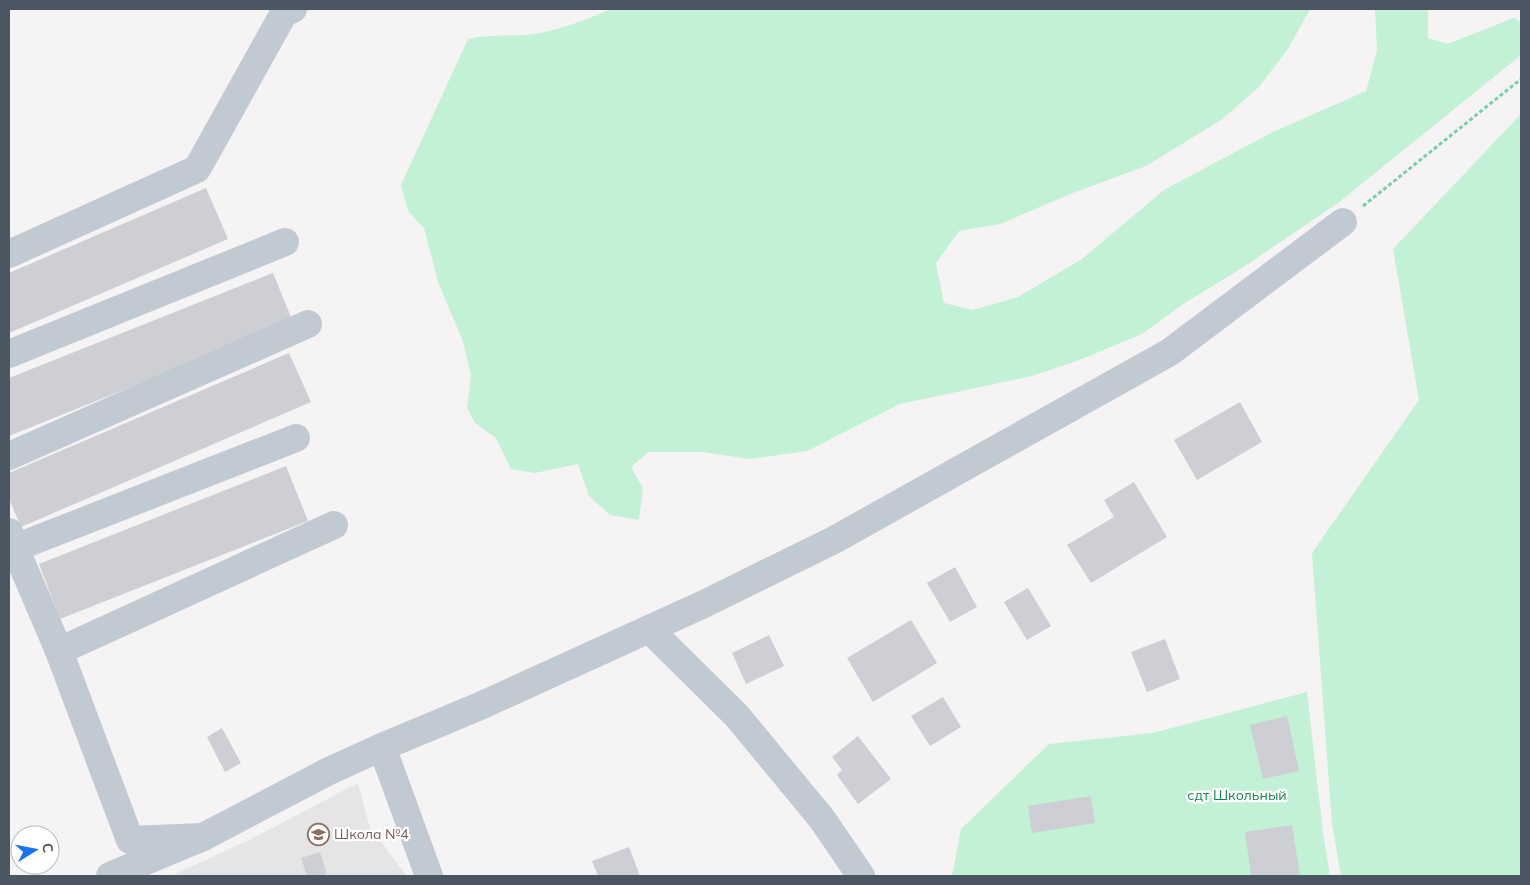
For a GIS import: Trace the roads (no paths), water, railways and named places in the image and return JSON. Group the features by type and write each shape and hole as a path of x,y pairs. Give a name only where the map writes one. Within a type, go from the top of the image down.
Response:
{"lane":[{"path":"9,254 197,169 286,10"},
{"path":"110,876 203,837 329,771 480,706 649,629 834,540 1170,352 1343,222"},
{"path":"9,354 285,242"},
{"path":"9,456 308,324"},
{"path":"203,837 130,840 59,652 12,540 296,438"},
{"path":"59,652 334,526"},
{"path":"649,629 737,716 822,820 860,876"},
{"path":"382,747 429,876"}],"place":[{"name":"Школа №4","path":"318,834"}],"park label":[{"name":"сдт Школьный","path":"1237,795"}]}
